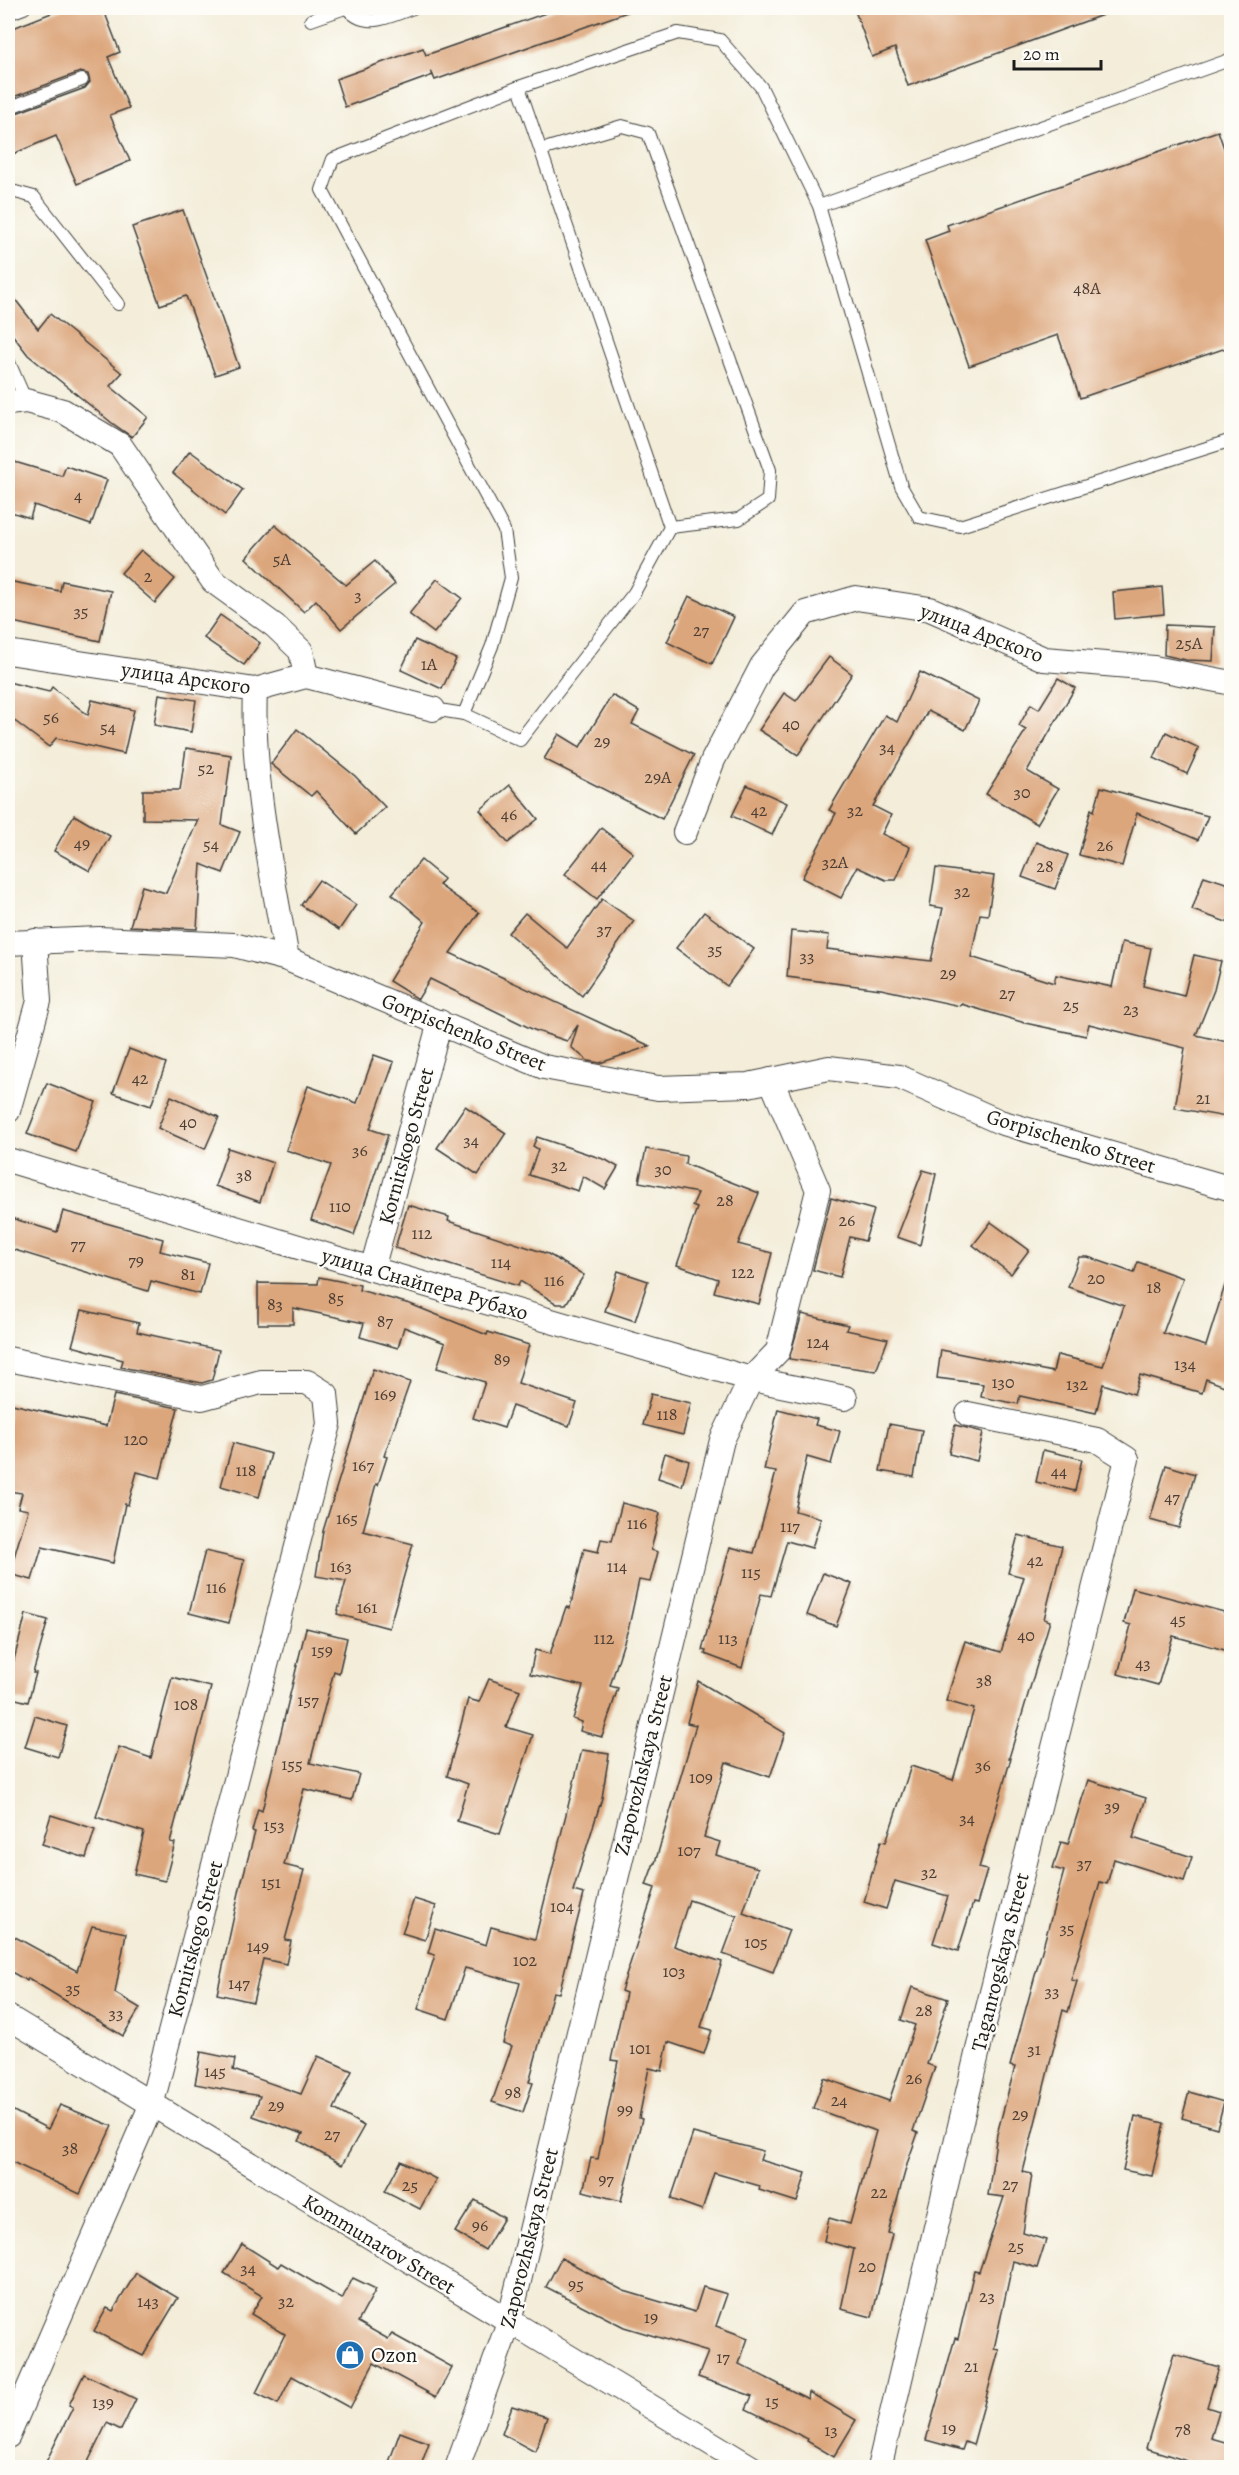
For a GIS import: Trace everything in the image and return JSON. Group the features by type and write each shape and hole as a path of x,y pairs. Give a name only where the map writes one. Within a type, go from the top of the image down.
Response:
{"street":[{"path":"17,402 63,411 120,445 213,581 275,626 301,651 306,676"},
{"name":"улица Арского","path":"685,832 713,760 762,666 805,613 856,598 930,609 1044,658 1154,668 1232,683"},
{"name":"улица Арского","path":"8,652 255,690 306,676 433,709"},
{"path":"255,690 253,730 268,848 287,959"},
{"name":"Gorpischenko Street","path":"8,943 99,939 234,945 287,959 544,1067 658,1088 748,1085 829,1068 899,1077 1000,1122 1232,1189"},
{"path":"8,1111 39,1001 35,941"},
{"name":"Kornitskogo Street","path":"372,1269 440,1022"},
{"name":"Zaporozhskaya Street","path":"458,2468 509,2322 722,1440 752,1379 778,1351 818,1190 771,1080"},
{"name":"улица Снайпера Рубахо","path":"8,1160 752,1379 845,1398"},
{"name":"Kornitskogo Street","path":"8,1359 202,1398 261,1382 307,1382 326,1394 329,1424 151,2106 8,2436"},
{"name":"Taganrogskaya Street","path":"879,2468 986,2016 1127,1459 1098,1440 968,1414"},
{"name":"Kommunarov Street","path":"8,2017 151,2106 752,2468"}],"lane":[{"path":"8,14 24,8"},
{"path":"311,20 346,8 354,16 364,21 377,21 413,8"},
{"path":"464,714 492,646 511,578 504,530 322,190 333,159 519,87 678,33 720,40 761,87 819,206 901,486 919,517 960,526 1232,440"},
{"path":"819,206 1232,59"},
{"path":"8,108 82,80"},
{"path":"433,709 464,714 520,740 634,593 670,527 519,87"},
{"path":"541,150 622,126 648,134 770,470 768,500 739,519 670,527"},
{"path":"8,190 34,198 118,304"},
{"path":"8,360 17,402"}],"building":[{"path":"64,8 103,8 120,52 108,57 129,108 110,115 130,161 77,184 56,136 8,156 8,116 85,88 90,82 88,74 80,72 8,99 8,30"},
{"path":"560,8 630,8 630,11 435,80 433,75 345,107 336,79 423,48 426,55"},
{"path":"854,8 1115,8 1116,10 908,86 895,48 872,57"},
{"path":"1218,131 1232,171 1232,346 1080,398 1058,335 969,366 925,240 949,231 947,225"},
{"path":"183,210 239,367 215,375 186,296 160,305 132,227"},
{"path":"8,290 38,329 50,314 122,373 110,386 148,417 132,437 28,355 8,329"},
{"path":"190,451 243,490 225,515 173,473"},
{"path":"8,460 62,476 66,466 107,480 91,525 34,505 30,518 8,511"},
{"path":"275,525 346,585 375,561 395,584 341,629 316,600 304,612 246,558"},
{"path":"141,550 175,579 155,603 121,573"},
{"path":"437,579 462,598 434,633 409,614"},
{"path":"8,581 60,591 62,581 111,591 100,641 8,621"},
{"path":"1162,587 1164,614 1115,619 1113,592"},
{"path":"689,596 734,617 712,664 667,642"},
{"path":"220,615 260,643 244,665 204,638"},
{"path":"1165,625 1215,627 1213,661 1186,660 1164,655"},
{"path":"415,640 456,659 442,689 401,670"},
{"path":"829,657 852,674 798,755 759,730 784,693 796,701"},
{"path":"920,672 979,701 965,730 928,711 873,806 891,815 882,834 910,847 896,880 886,880 857,867 841,898 802,878 836,813 829,810 885,715 897,722"},
{"path":"1058,678 1075,688 1027,771 1058,789 1037,824 986,794 1026,730 1019,726 1031,704 1039,709"},
{"path":"8,682 49,692 52,687 88,715 92,700 134,710 124,754 56,738 49,747 8,716"},
{"path":"159,694 196,700 191,732 154,725"},
{"path":"612,695 639,711 632,724 694,755 662,819 544,759 559,734 580,747"},
{"path":"297,729 355,776 385,807 356,834 316,791 311,796 271,764"},
{"path":"1166,732 1199,748 1187,774 1154,758"},
{"path":"186,748 231,755 222,825 240,832 223,873 201,864 197,929 130,926 142,886 166,893 198,820 143,819 143,790 180,790"},
{"path":"510,785 538,819 508,843 480,810"},
{"path":"747,785 787,803 772,835 732,816"},
{"path":"1101,787 1208,816 1198,840 1137,813 1122,866 1079,855 1091,809 1094,811"},
{"path":"74,815 110,836 90,871 54,851"},
{"path":"601,828 633,853 597,899 565,874"},
{"path":"1036,842 1068,855 1055,889 1022,877"},
{"path":"421,860 444,879 439,885 479,913 450,953 650,1046 600,1063 588,1061 571,1047 578,1025 567,1041 534,1030 430,979 418,999 389,981 425,922 392,894"},
{"path":"936,868 994,876 988,915 980,914 971,957 1054,983 1056,975 1112,987 1122,942 1151,948 1143,986 1184,996 1194,955 1221,961 1214,990 1196,1035 1232,1043 1232,1088 1226,1117 1175,1108 1185,1048 1089,1024 1086,1036 1025,1023 961,1004 960,1006 881,989 787,977 791,931 829,935 827,949 931,961 943,908 930,906"},
{"path":"1204,876 1232,885 1232,924 1192,910"},
{"path":"319,880 356,905 339,930 301,905"},
{"path":"602,899 634,921 582,996 508,933 525,913 567,948"},
{"path":"704,912 754,949 727,986 676,948"},
{"path":"129,1049 166,1063 151,1106 113,1093"},
{"path":"374,1055 394,1062 370,1129 388,1135 354,1235 311,1220 331,1165 286,1150 308,1086 357,1103"},
{"path":"47,1083 96,1102 76,1152 27,1134"},
{"path":"171,1096 219,1117 205,1149 158,1128"},
{"path":"465,1106 506,1133 478,1175 437,1148"},
{"path":"537,1137 606,1160 618,1167 605,1189 583,1176 578,1191 529,1175 538,1149 533,1146"},
{"path":"228,1148 273,1163 260,1202 215,1186"},
{"path":"646,1149 686,1156 685,1164 759,1193 738,1244 772,1253 759,1304 714,1292 718,1279 677,1265 697,1208 692,1206 698,1193 639,1182"},
{"path":"923,1170 936,1174 920,1245 897,1237"},
{"path":"831,1198 874,1210 865,1241 850,1237 840,1277 813,1270"},
{"path":"408,1205 449,1217 448,1221 548,1254 584,1275 566,1304 557,1304 520,1281 518,1286 395,1248"},
{"path":"63,1211 163,1239 160,1251 208,1263 200,1294 151,1281 148,1291 8,1248 8,1217 57,1232"},
{"path":"991,1222 1029,1250 1011,1274 973,1245"},
{"path":"1079,1257 1088,1257 1134,1273 1138,1262 1183,1278 1163,1333 1206,1346 1226,1282 1232,1283 1232,1389 1206,1379 1202,1393 1140,1375 1134,1394 1103,1384 1096,1413 1020,1396 1018,1404 981,1397 983,1384 937,1378 941,1350 1053,1372 1057,1355 1103,1366 1124,1306 1068,1287"},
{"path":"618,1271 648,1281 635,1321 605,1311"},
{"path":"319,1277 360,1285 359,1290 410,1304 487,1335 488,1332 529,1345 518,1383 577,1403 569,1426 512,1406 504,1428 473,1418 485,1382 437,1368 445,1343 404,1327 398,1348 360,1337 364,1323 293,1308 293,1324 258,1324 258,1283 318,1284"},
{"path":"82,1310 139,1323 137,1332 219,1350 212,1380 202,1383 121,1367 123,1360 72,1346"},
{"path":"802,1314 848,1325 846,1330 888,1339 876,1371 789,1359"},
{"path":"373,1369 410,1382 384,1456 387,1457 378,1485 376,1484 363,1531 413,1544 389,1628 337,1614 346,1581 316,1576 323,1531"},
{"path":"651,1394 691,1403 683,1435 643,1425"},
{"path":"114,1395 178,1408 160,1478 137,1472 128,1505 125,1504 113,1563 42,1547 32,1580 9,1574 28,1510 18,1508 22,1493 8,1491 8,1403 106,1426"},
{"path":"778,1409 817,1419 815,1425 840,1431 831,1464 807,1457 795,1511 821,1518 812,1548 787,1541 771,1596 761,1594 742,1668 705,1654 706,1651 702,1650 730,1547 754,1553 776,1472 764,1470"},
{"path":"889,1424 922,1430 914,1477 880,1471"},
{"path":"955,1425 983,1432 977,1461 949,1454"},
{"path":"233,1443 271,1454 259,1497 221,1486"},
{"path":"1043,1450 1082,1459 1075,1491 1036,1482"},
{"path":"665,1453 689,1461 682,1486 658,1478"},
{"path":"1166,1465 1195,1474 1179,1528 1150,1520"},
{"path":"622,1503 660,1513 651,1550 658,1552 650,1582 639,1580 629,1626 610,1686 618,1688 602,1737 580,1731 582,1722 573,1719 583,1686 530,1674 535,1650 550,1654 566,1607 570,1608 584,1549 598,1552 601,1539 612,1541"},
{"path":"1018,1535 1062,1546 1044,1619 1050,1621 979,1868 987,1870 977,1904 973,1903 958,1951 933,1943 948,1896 895,1881 886,1909 864,1902 881,1841 886,1842 911,1766 953,1780 974,1709 946,1701 965,1641 1001,1652 1024,1577 1008,1573"},
{"path":"205,1551 244,1560 229,1623 189,1613"},
{"path":"823,1573 852,1584 836,1626 807,1615"},
{"path":"1133,1588 1232,1614 1232,1652 1173,1636 1158,1685 1118,1674 1131,1625 1124,1623"},
{"path":"26,1614 48,1620 33,1673 36,1673 28,1702 8,1697 8,1682"},
{"path":"306,1628 347,1638 339,1673 334,1671 310,1763 359,1774 352,1800 304,1789 284,1865 304,1870 285,1940 291,1941 286,1964 263,1959 253,2002 217,1994 240,1888 255,1832 252,1831 258,1809 262,1811"},
{"path":"172,1677 211,1687 170,1842 175,1843 165,1881 134,1874 144,1832 96,1817 119,1747 151,1758"},
{"path":"489,1679 520,1690 506,1727 533,1735 500,1834 457,1821 468,1784 447,1776 468,1699 479,1702"},
{"path":"698,1681 785,1733 770,1777 726,1762 704,1837 720,1842 716,1855 758,1868 743,1913 789,1930 773,1972 723,1954 737,1916 689,1900 674,1946 722,1962 701,2027 712,2030 704,2054 668,2042 662,2071 649,2068 639,2118 642,2119 621,2201 583,2191 591,2158 598,2159 618,2061 611,2060 626,1993 621,1991 655,1888 646,1885 655,1863 696,1725 687,1723"},
{"path":"35,1716 67,1726 58,1757 25,1747"},
{"path":"582,1750 609,1754 602,1798 573,1891 584,1894 559,1993 553,1992 529,2082 533,2083 523,2112 492,2102 512,2046 503,2043 520,1983 465,1968 448,2019 418,2009 435,1955 428,1953 435,1929 486,1945 491,1927 535,1939"},
{"path":"1088,1780 1146,1798 1133,1838 1192,1857 1184,1881 1114,1859 1107,1884 1100,1882 1071,1980 1077,1981 1068,2012 1063,2010 1023,2172 1032,2174 1023,2233 1046,2240 1037,2268 1013,2261 994,2349 999,2350 973,2445 965,2442 962,2450 926,2440 955,2338 958,2339 974,2271 979,2272 1004,2197 988,2195 997,2134 1015,2067 1010,2066 1064,1871 1053,1868 1061,1842 1068,1844"},
{"path":"51,1815 95,1829 86,1858 42,1844"},
{"path":"414,1899 436,1906 425,1940 402,1933"},
{"path":"92,1926 126,1933 115,1993 140,2008 123,2036 28,1978 27,1981 8,1970 8,1933 77,1971"},
{"path":"912,1987 948,1999 927,2064 935,2067 913,2131 918,2133 888,2233 892,2234 872,2317 841,2309 854,2249 824,2241 829,2218 850,2224 876,2131 813,2108 824,2078 889,2101 915,2025 901,2020"},
{"path":"201,2052 235,2059 233,2070 301,2094 318,2056 352,2071 334,2109 364,2126 342,2165 299,2141 303,2134 253,2116 260,2096 195,2084"},
{"path":"1189,2092 1224,2102 1217,2128 1182,2118"},
{"path":"60,2105 112,2126 80,2194 8,2160 8,2108 48,2129"},
{"path":"1135,2116 1164,2123 1152,2176 1123,2170"},
{"path":"693,2133 763,2151 760,2160 806,2173 797,2202 759,2190 760,2186 714,2173 702,2210 671,2199"},
{"path":"401,2161 436,2179 420,2209 385,2191"},
{"path":"475,2200 504,2218 485,2250 455,2232"},
{"path":"242,2244 278,2267 281,2263 342,2299 353,2278 376,2289 358,2322 388,2339 392,2334 452,2367 436,2397 374,2363 350,2408 292,2376 278,2404 256,2393 285,2334 251,2314 262,2296 224,2273"},
{"path":"561,2258 624,2291 695,2312 703,2287 727,2294 716,2326 748,2338 739,2364 808,2399 809,2392 856,2420 834,2457 807,2441 808,2439 746,2409 752,2396 698,2377 708,2352 624,2327 546,2287"},
{"path":"136,2273 178,2298 143,2356 94,2331 107,2308 113,2311"},
{"path":"1174,2354 1219,2367 1207,2407 1219,2411 1211,2438 1232,2444 1232,2468 1209,2468 1146,2448"},
{"path":"84,2374 136,2399 121,2430 107,2423 85,2468 43,2468 73,2407 69,2405"},
{"path":"512,2406 547,2417 535,2452 502,2434"},
{"path":"400,2432 429,2443 420,2468 404,2468 389,2462"}],"place":[{"name":"Ozon","path":"350,2355"}]}
